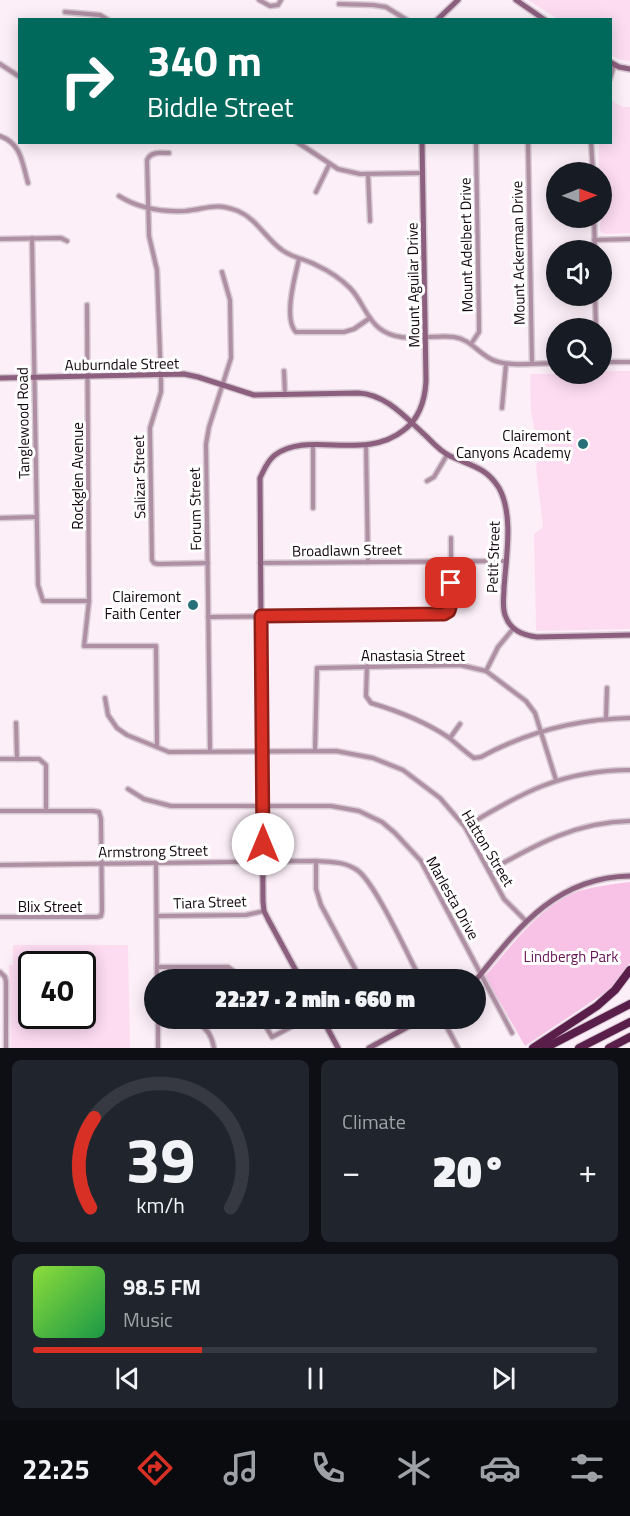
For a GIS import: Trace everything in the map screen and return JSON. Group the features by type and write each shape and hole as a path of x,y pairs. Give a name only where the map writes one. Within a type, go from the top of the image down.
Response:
{"highway":[{"path":"533,1048 597,1006 615,990 630,970"},
{"path":"544,1048 630,1003"},
{"path":"579,1048 630,1022"},
{"path":"609,1048 630,1037"},
{"path":"614,1048 630,1044"}],"street":[{"path":"259,0 270,6 278,5 281,0"},
{"path":"439,18 458,0"},
{"path":"516,0 542,18"},
{"path":"339,4 379,6 404,18"},
{"path":"65,12 100,15 105,18"},
{"path":"0,64 18,76"},
{"path":"612,64 630,69"},
{"path":"0,136 10,140 19,152 28,183"},
{"path":"300,144 329,165 339,169 368,174 423,173"},
{"name":"Mount Aguilar Drive","path":"412,424 426,392 422,144"},
{"name":"Mount Adelbert Drive","path":"471,344 479,333 476,144"},
{"name":"Mount Ackerman Drive","path":"528,144 532,363"},
{"path":"591,144 592,162"},
{"name":"Salizar Street","path":"169,153 154,153 149,156 148,208 150,236 158,270 161,374 161,392 150,428 152,560 158,564 208,563"},
{"path":"316,192 329,165"},
{"path":"368,174 370,221"},
{"path":"119,196 130,203 148,208 186,211 211,205 237,211 254,221 283,250 316,265 348,286 360,299 377,328 388,334 398,337 456,337 471,344 489,358 506,363 546,363"},
{"path":"594,228 594,240 630,239"},
{"name":"Tanglewood Road","path":"32,238 38,585 43,601 89,601"},
{"path":"0,239 61,238 67,241"},
{"path":"299,259 292,286 290,324 296,332 344,332 354,329 370,318"},
{"name":"Forum Street","path":"210,751 206,444 209,427 231,358 230,300 222,272"},
{"name":"Rockglen Avenue","path":"87,305 89,601 84,646 156,646 157,747"},
{"path":"612,362 630,362"},
{"path":"502,408 506,363"},
{"path":"284,371 285,395"},
{"name":"Auburndale Street","path":"0,378 191,375 254,395 367,394 381,399 412,424"},
{"path":"295,969 264,911 260,478 266,465 284,451 313,446 366,446 395,437 412,424"},
{"name":"Petit Street","path":"412,424 447,455 481,469 500,490 507,519 504,612 513,629"},
{"path":"313,446 314,508"},
{"path":"366,446 368,562"},
{"path":"428,481 434,477 447,455"},
{"path":"0,518 36,517"},
{"path":"208,616 444,614 449,611 451,604 451,538"},
{"name":"Broadlawn Street","path":"260,563 506,561"},
{"path":"486,671 498,647 513,629 525,635 537,636 630,635"},
{"name":"Anastasia Street","path":"315,750 315,673 317,668 459,665 486,671 526,701 535,713 556,780"},
{"path":"367,666 366,696 370,703 422,721 450,738 474,758 541,731 606,718 630,717"},
{"path":"606,718 607,688"},
{"name":"Hatton Street","path":"105,698 108,715 117,728 127,735 178,753 315,750 358,754 403,770 440,798 465,827 504,899 526,921"},
{"path":"16,723 17,759"},
{"path":"450,738 460,724"},
{"path":"0,759 39,759 46,765 46,811"},
{"path":"465,827 515,797 556,780 588,773 630,770"},
{"name":"Marlesta Drive","path":"128,789 144,799 171,806 331,806 358,811 382,822 421,861 479,969"},
{"path":"0,811 99,812 101,864"},
{"path":"489,871 550,837 583,827 630,821"},
{"path":"316,861 316,890 321,905 355,969"},
{"name":"Armstrong Street","path":"0,865 316,861 342,863 356,869 365,877 414,969"},
{"path":"156,863 157,967 230,969"},
{"name":"Blix Street","path":"0,917 101,916 101,864"},
{"path":"484,969 542,906 570,889 591,881 630,876"},
{"name":"Tiara Street","path":"157,916 246,915 264,911"},
{"path":"2,973 6,982 6,1048"},
{"name":"Marlesta Drive","path":"486,983 512,1033"},
{"path":"158,1029 158,1048"},
{"path":"206,1029 211,1036 214,1048"},
{"path":"267,1029 272,1037 287,1029"},
{"path":"328,1029 338,1048"},
{"path":"369,1048 404,1029"},
{"path":"448,1029 458,1048"}],"shaded area":[{"path":"528,0 630,0 630,61 618,59 612,55 612,18 556,18"},
{"path":"612,101 623,107 630,107 630,233 606,234 600,229 612,228 612,162 599,162 599,144 612,144"},
{"path":"612,371 630,371 630,629 536,631 534,534 543,527 536,468 539,452 531,412 530,374 546,374 546,384 612,384"},
{"path":"13,945 128,945 130,1048 11,1048 9,965 13,965"}],"green space":[{"name":"Lindbergh Park","path":"630,882 630,963 609,990 525,1046 486,975 539,916 565,897 598,886"}],"place":[{"name":"Clairemont Canyons Academy","path":"583,444"},
{"name":"Clairemont Faith Center","path":"193,605"}],"route":[{"path":"263,844 261,616 444,614 449,611 451,604 451,583"}]}
